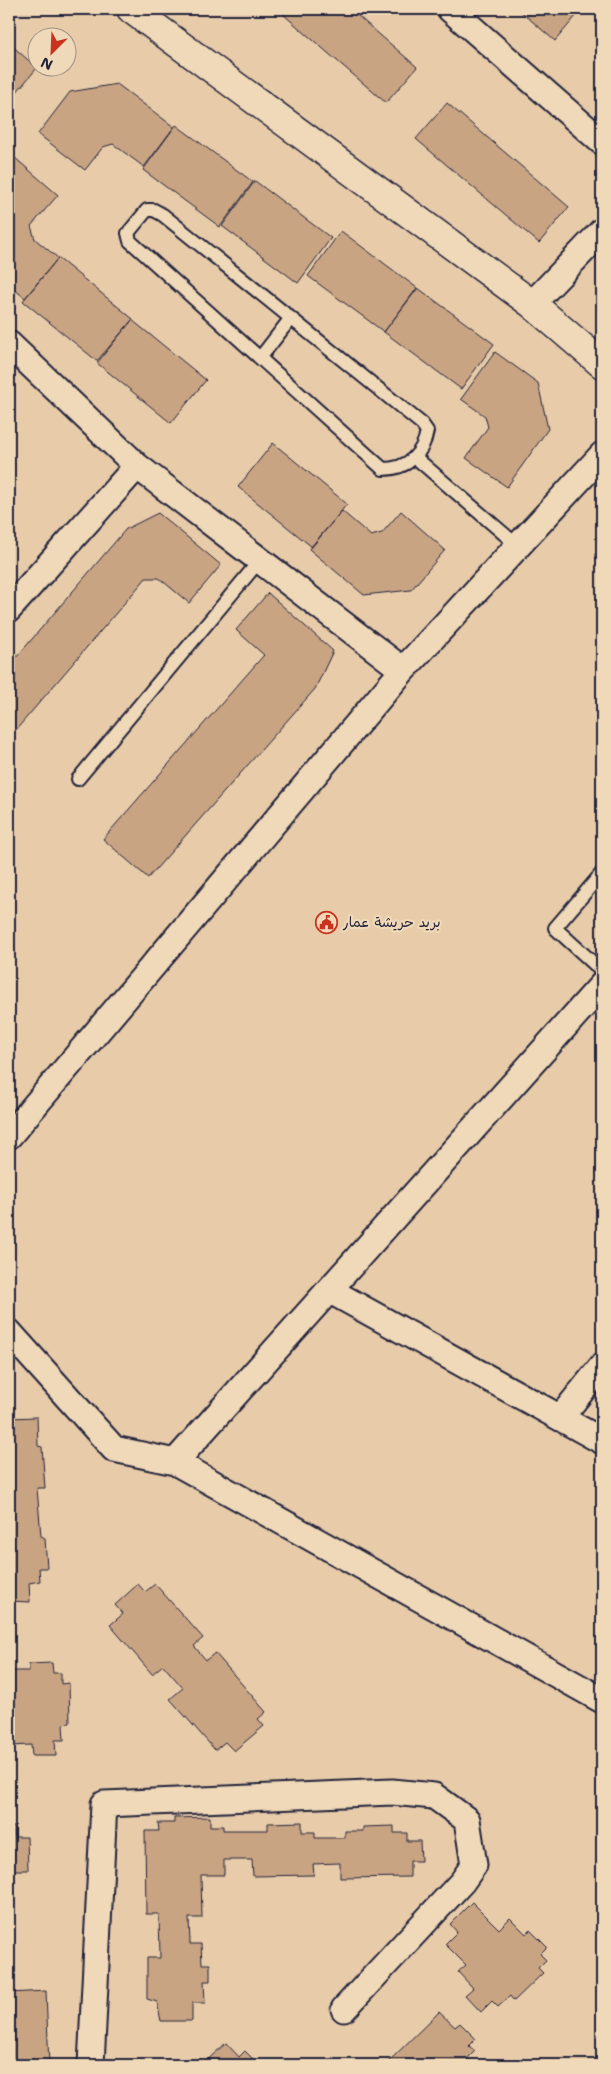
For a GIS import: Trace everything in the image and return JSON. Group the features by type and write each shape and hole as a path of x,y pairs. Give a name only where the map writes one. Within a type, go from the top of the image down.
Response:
{"street":[{"path":"131,9 532,304 602,364"},
{"path":"450,9 602,142"},
{"path":"532,304 602,231"},
{"path":"9,344 137,466 403,670"},
{"path":"9,1136 403,670 602,455"},
{"path":"9,609 137,466"},
{"path":"175,1462 602,985"},
{"path":"329,1290 602,1441"},
{"path":"9,1332 114,1449 175,1462 602,1700"},
{"path":"560,1418 602,1366"},
{"path":"91,2065 104,1804 392,1792 434,1796 467,1820 474,1865 462,1882 344,2010"}],"lane":[{"path":"147,210 154,210 422,424 427,431 425,440 416,458 394,469 383,469 260,358 130,241 128,232 147,210"},
{"path":"260,358 291,318"},
{"path":"416,458 518,546"},
{"path":"78,779 260,560"},
{"path":"602,873 555,928 602,970"}],"building":[{"path":"277,9 350,9 417,67 386,103"},
{"path":"518,9 582,9 555,41"},
{"path":"9,43 28,60 29,78 9,101"},
{"path":"117,84 174,127 144,167 113,144 103,147 85,170 38,134 70,92"},
{"path":"447,103 569,207 539,243 416,139"},
{"path":"176,125 253,182 220,227 143,170"},
{"path":"14,157 58,195 31,226 35,239 58,258 25,298 9,285 9,163"},
{"path":"255,181 331,238 298,283 222,226"},
{"path":"341,231 417,288 384,332 308,276"},
{"path":"58,258 133,319 97,361 23,301"},
{"path":"418,288 494,344 461,389 384,332"},
{"path":"132,320 206,380 171,423 97,363"},
{"path":"495,352 538,383 548,429 507,487 466,458 488,427 485,416 461,399"},
{"path":"273,443 347,504 312,547 238,487"},
{"path":"342,511 371,536 382,533 401,511 445,550 411,590 364,595 309,549"},
{"path":"158,513 221,565 189,603 159,578 146,578 9,738 9,666 126,529"},
{"path":"268,593 333,651 315,689 148,878 103,839 264,655 236,630"},
{"path":"37,1417 38,1446 42,1447 45,1488 37,1488 41,1536 45,1538 47,1568 39,1568 40,1581 29,1583 30,1602 9,1601 9,1418"},
{"path":"138,1584 145,1592 155,1584 203,1638 194,1646 206,1660 215,1653 266,1712 258,1719 264,1726 234,1751 225,1742 215,1750 170,1699 183,1688 163,1665 152,1674 110,1625 123,1614 115,1605"},
{"path":"52,1663 53,1673 61,1673 61,1684 69,1683 70,1723 63,1724 64,1740 55,1740 56,1756 32,1756 31,1745 10,1746 9,1671 29,1671 29,1664"},
{"path":"210,1817 210,1826 223,1826 223,1830 268,1830 268,1823 302,1822 302,1832 315,1832 315,1838 345,1838 345,1831 363,1831 363,1827 394,1826 394,1833 407,1833 407,1841 420,1841 421,1861 410,1861 410,1877 340,1878 340,1863 313,1864 314,1875 253,1876 252,1860 224,1860 224,1875 201,1875 202,1918 189,1918 190,1944 201,1944 202,1964 210,1964 210,1981 204,1981 205,2003 192,2003 192,2021 161,2021 157,2002 147,1999 147,1958 160,1958 159,1914 146,1914 145,1831 159,1831 158,1823 174,1823 174,1818"},
{"path":"9,1827 15,1827 15,1837 27,1837 28,1870 14,1870 15,1883 9,1883"},
{"path":"472,1902 499,1929 510,1918 526,1934 530,1930 547,1947 540,1954 546,1960 538,1968 543,1973 514,2001 510,1996 498,2007 492,2001 481,2012 465,1995 473,1988 458,1972 466,1965 445,1944 457,1932 450,1924"},
{"path":"46,1991 49,2065 9,2065 9,1993"},
{"path":"439,2012 455,2027 460,2023 476,2039 469,2046 475,2051 467,2059 472,2065 386,2064"},
{"path":"226,2043 239,2057 245,2051 259,2065 206,2065 204,2063"}],"place":[{"name":"بريد حريشة عمار","path":"327,922"}]}
